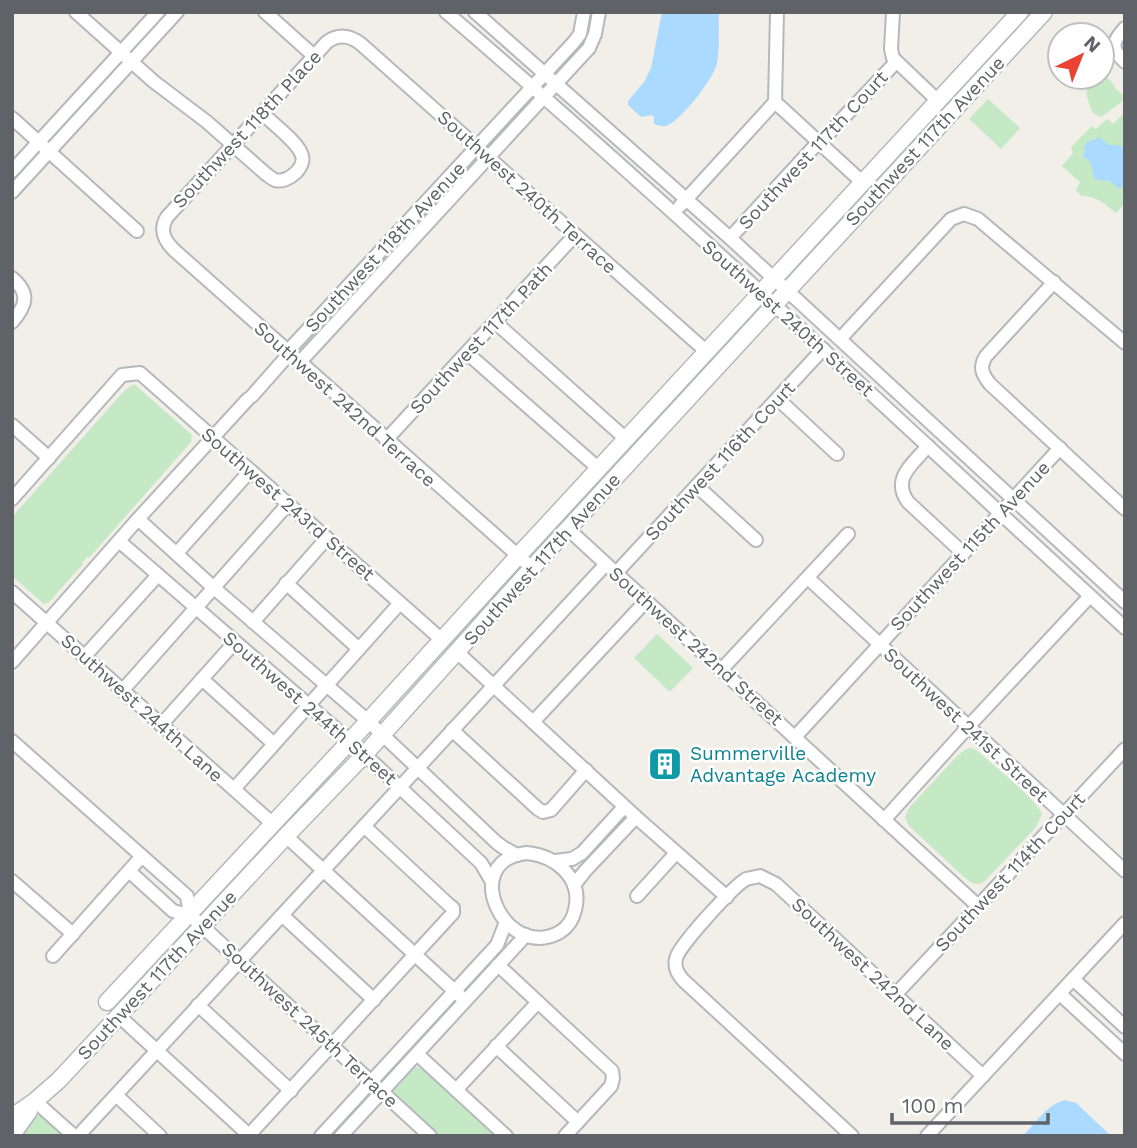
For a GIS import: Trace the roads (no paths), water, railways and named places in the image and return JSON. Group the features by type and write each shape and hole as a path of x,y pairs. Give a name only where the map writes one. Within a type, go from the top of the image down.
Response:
{"street":[{"path":"76,12 153,81 207,122 274,180 282,180 295,172 302,163 302,153 261,113"},
{"path":"12,192 49,152 126,57 158,12"},
{"path":"12,171 126,57 177,12"},
{"path":"265,12 314,56"},
{"name":"Southwest 240th Street","path":"446,12 544,96 824,349 1125,628"},
{"name":"Southwest 240th Street","path":"475,12 730,238 1125,602"},
{"name":"Southwest 118th Avenue","path":"292,356 578,37 584,12"},
{"name":"Southwest 118th Avenue","path":"292,356 487,158 591,45 599,12"},
{"path":"673,214 775,102 777,12"},
{"path":"892,12 891,49 896,62 937,100"},
{"name":"Southwest 117th Avenue","path":"107,1002 1020,12"},
{"name":"Southwest 117th Avenue","path":"12,1117 59,1080 286,835 365,754 568,529 1044,12"},
{"path":"1125,28 1114,44 1115,51 1125,62"},
{"name":"Southwest 118th Place","path":"163,235 167,216 261,113 329,40 345,36"},
{"name":"Southwest 240th Terrace","path":"345,36 361,44 707,352"},
{"name":"Southwest 117th Court","path":"730,238 896,62"},
{"path":"775,102 862,182"},
{"path":"12,118 137,231"},
{"path":"840,339 951,219 969,214 1125,343"},
{"name":"Southwest 242nd Terrace","path":"163,235 166,243 532,569"},
{"name":"Southwest 117th Path","path":"386,440 575,235"},
{"path":"12,278 21,286 24,297 23,309 12,322"},
{"path":"1054,282 986,356 982,365 983,375 1124,508"},
{"path":"495,323 626,439"},
{"name":"Southwest 116th Court","path":"616,573 824,349"},
{"path":"467,353 598,468"},
{"path":"12,662 212,437 292,356"},
{"name":"Southwest 243rd Street","path":"49,458 122,375 141,374 442,640"},
{"path":"778,399 836,454"},
{"path":"12,425 49,458 12,499"},
{"path":"928,446 902,478 901,489 908,502 963,553"},
{"name":"Southwest 115th Avenue","path":"795,737 1060,448"},
{"path":"177,553 250,471"},
{"path":"697,486 756,540"},
{"path":"122,691 288,504"},
{"name":"Southwest 244th Street","path":"138,519 253,622 328,684 497,843 517,855"},
{"name":"Southwest 242nd Street","path":"568,529 978,906"},
{"path":"722,669 848,534"},
{"path":"253,622 327,538"},
{"name":"Southwest 244th Street","path":"119,541 307,707 365,754 481,863 492,882"},
{"path":"35,1101 76,1136 606,564"},
{"path":"84,657 158,575"},
{"name":"Southwest 241st Street","path":"808,578 1125,871"},
{"path":"286,583 359,649"},
{"name":"Southwest 244th Lane","path":"12,592 272,824"},
{"path":"884,820 1090,596"},
{"path":"533,722 646,601"},
{"path":"234,789 400,603"},
{"path":"161,725 235,642"},
{"path":"457,652 624,807 727,897 684,942 677,955 676,968 683,980 852,1136"},
{"path":"202,679 274,744"},
{"path":"453,730 543,812 555,805 586,771"},
{"path":"12,741 187,896 190,915 173,911 128,872"},
{"name":"Southwest 114th Court","path":"895,995 1125,749"},
{"path":"555,861 572,859 582,853 624,807"},
{"path":"575,885 636,817"},
{"path":"119,1016 246,1135 291,1091 453,911 450,905 364,826"},
{"path":"286,835 465,1001"},
{"path":"637,896 676,853"},
{"path":"536,854 555,861 567,872 575,885 577,904 574,915 569,924 550,936 526,935 506,922 495,905 492,882 495,873 502,862 517,855 536,854"},
{"path":"53,956 142,856"},
{"name":"Southwest 242nd Lane","path":"727,897 741,881 750,877 760,876 776,884 983,1076"},
{"path":"12,881 73,934"},
{"name":"Southwest 245th Terrace","path":"190,915 371,1081 422,1133"},
{"path":"282,915 374,1000"},
{"path":"321,1136 497,945 506,922"},
{"path":"927,1136 1125,923"},
{"path":"341,1136 384,1094 416,1054 526,935"},
{"path":"498,965 612,1073 613,1081 610,1087 565,1136"},
{"path":"1073,979 1125,1027"},
{"path":"1060,994 1125,1054"},
{"path":"456,1090 538,1002"},
{"path":"198,1005 291,1091"},
{"path":"496,1046 578,1122"},
{"path":"416,1054 506,1136"},
{"path":"116,1095 160,1136"},
{"name":"Southwest 117th Avenue","path":"12,1135 35,1101"}],"water":[{"path":"662,12 719,12 715,70 705,87 676,120 660,126 654,124 652,115 641,117 628,105 628,101 644,82 651,68"},
{"path":"1099,137 1109,145 1119,145 1125,149 1125,187 1119,189 1110,181 1094,178 1091,163 1082,155 1087,142"},
{"path":"1065,1100 1076,1103 1111,1136 1023,1136 1047,1110"}],"place":[{"name":"Summerville Advantage Academy","path":"665,764"}]}
